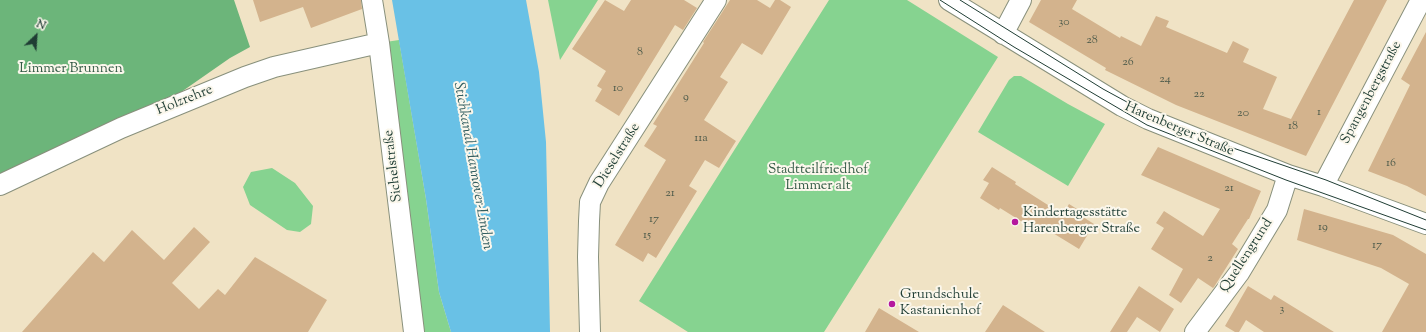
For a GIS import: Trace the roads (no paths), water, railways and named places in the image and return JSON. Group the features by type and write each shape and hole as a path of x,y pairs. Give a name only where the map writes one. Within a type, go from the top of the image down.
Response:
{"street":[{"name":"Sichelstraße","path":"372,0 379,43 414,332"},
{"name":"Dieselstraße","path":"590,332 588,221 590,202 599,183 716,0"},
{"name":"Harenberger Straße","path":"949,0 1122,106 1148,119 1288,175 1323,186 1426,224"},
{"path":"1004,34 1021,0"},
{"name":"Spangenbergstraße","path":"1323,186 1421,0"},
{"name":"Holzrehre","path":"0,185 121,128 274,67 379,43"},
{"name":"Quellengrund","path":"1195,332 1239,274 1277,210 1288,175"}],"water":[{"name":"Stichkanal Hannover-Linden","path":"392,0 526,0 539,72 546,142 550,332 451,332 439,292 426,199"}],"tram line":[{"path":"940,0 1014,47 1147,125 1286,180 1426,230"},
{"path":"960,0 1103,89 1149,114 1236,149 1326,180 1426,220"}],"place":[{"name":"Kindertagesstätte Harenberger Straße","path":"1015,222"},
{"name":"Grundschule Kastanienhof","path":"892,304"}],"park label":[{"name":"Limmer Brunnen","path":"71,70"},
{"name":"Stadtteilfriedhof Limmer alt","path":"818,180"}]}
